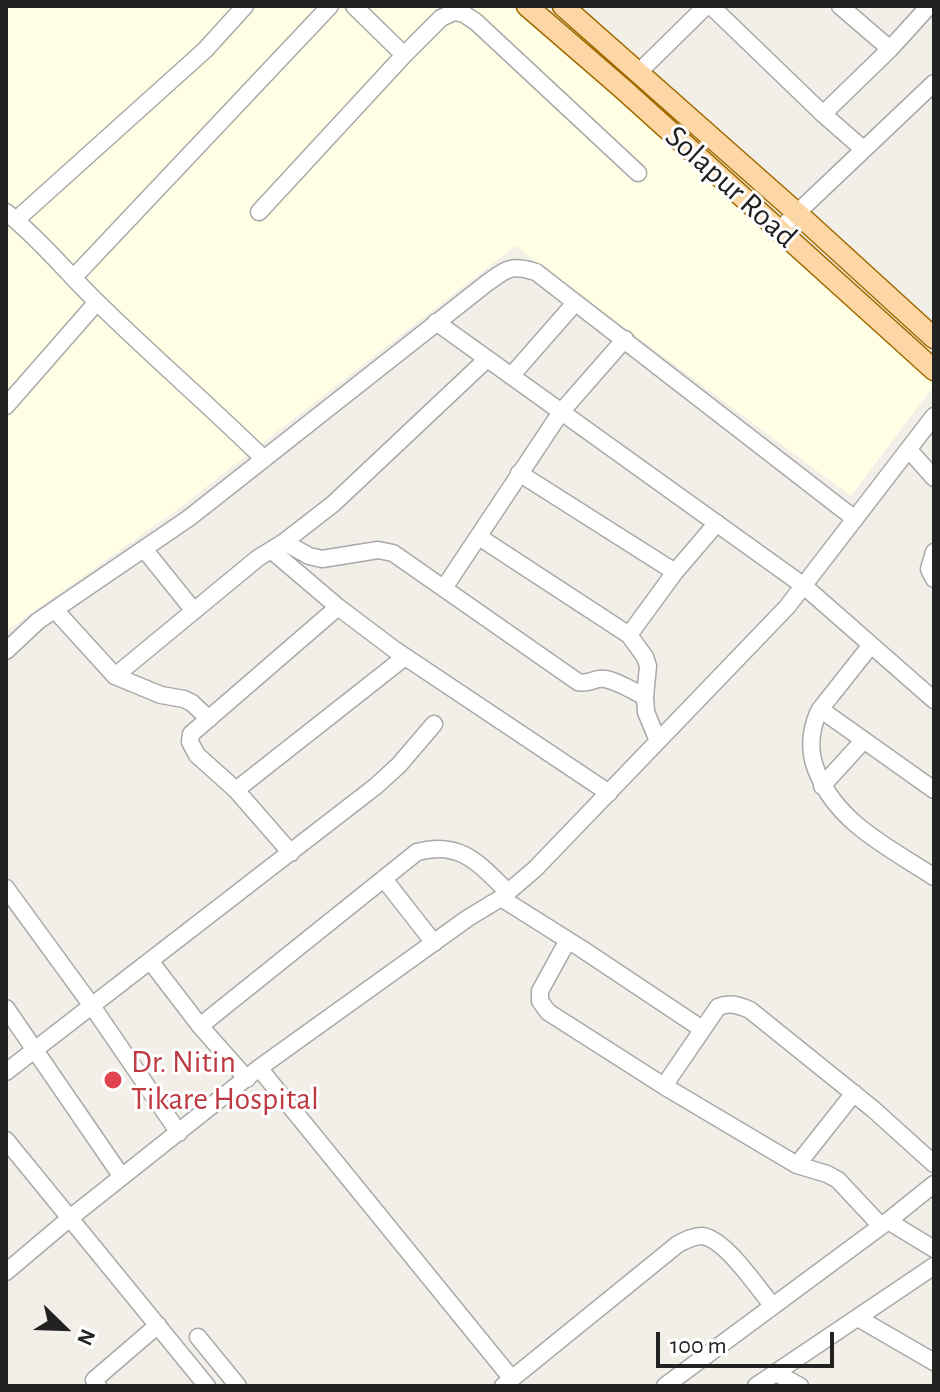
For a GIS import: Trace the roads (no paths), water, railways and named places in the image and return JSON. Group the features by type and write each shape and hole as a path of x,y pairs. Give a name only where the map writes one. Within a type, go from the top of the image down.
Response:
{"main road":[{"name":"Solapur Road","path":"527,6 934,370"},
{"name":"Solapur Road","path":"563,6 934,338"}],"street":[{"path":"245,6 205,50 11,216 97,302 264,459"},
{"path":"74,277 330,6"},
{"path":"354,6 404,55"},
{"path":"639,72 708,6 863,149"},
{"path":"840,6 890,49"},
{"path":"823,114 929,6"},
{"path":"259,212 404,55 441,18 454,12 476,22 638,173"},
{"path":"779,230 934,83"},
{"path":"6,651 38,621 189,518 509,268 536,272 855,519"},
{"path":"6,406 97,302"},
{"path":"511,376 575,303"},
{"path":"436,322 804,586 934,700"},
{"path":"444,588 561,412 625,339"},
{"path":"115,676 258,558 333,504 487,359"},
{"path":"6,1272 253,1074 504,895 535,869 787,607 934,416"},
{"path":"909,450 934,478"},
{"path":"519,473 675,572"},
{"path":"629,635 675,572 717,523"},
{"path":"479,537 629,635 648,666 645,697 648,720 658,741"},
{"path":"278,546 322,559 378,550 393,553 578,682 609,680 645,697"},
{"path":"278,546 338,607 405,657 609,793"},
{"path":"144,549 194,611"},
{"path":"934,552 929,569 934,579"},
{"path":"291,853 236,790 197,755 190,742 191,734 338,607"},
{"path":"55,610 115,676 161,695 184,699 209,719"},
{"path":"871,645 820,709 813,726 813,762 822,786 841,812 934,877"},
{"path":"236,790 405,657"},
{"path":"820,709 934,790"},
{"path":"6,1072 376,786 399,765 434,724"},
{"path":"822,786 864,740"},
{"path":"200,1026 417,852 444,848 478,863 504,895 702,1029"},
{"path":"384,879 434,943"},
{"path":"6,888 179,1133"},
{"path":"568,940 540,991 540,1001 548,1012 797,1165 838,1180 884,1224 934,1249"},
{"path":"151,962 200,1026 253,1074 507,1382 678,1244 692,1237 706,1236 723,1247 773,1306"},
{"path":"664,1086 718,1007 728,1003 750,1010 854,1093 934,1164"},
{"path":"6,1008 122,1177"},
{"path":"797,1165 854,1093"},
{"path":"6,1140 207,1386"},
{"path":"665,1386 934,1184"},
{"path":"756,1386 934,1266"},
{"path":"858,1318 934,1362"},
{"path":"93,1384 158,1325"},
{"path":"198,1337 238,1386"},
{"path":"776,1373 800,1386"}],"place":[{"name":"Dr. Nitin Tikare Hospital","path":"113,1080"}]}
